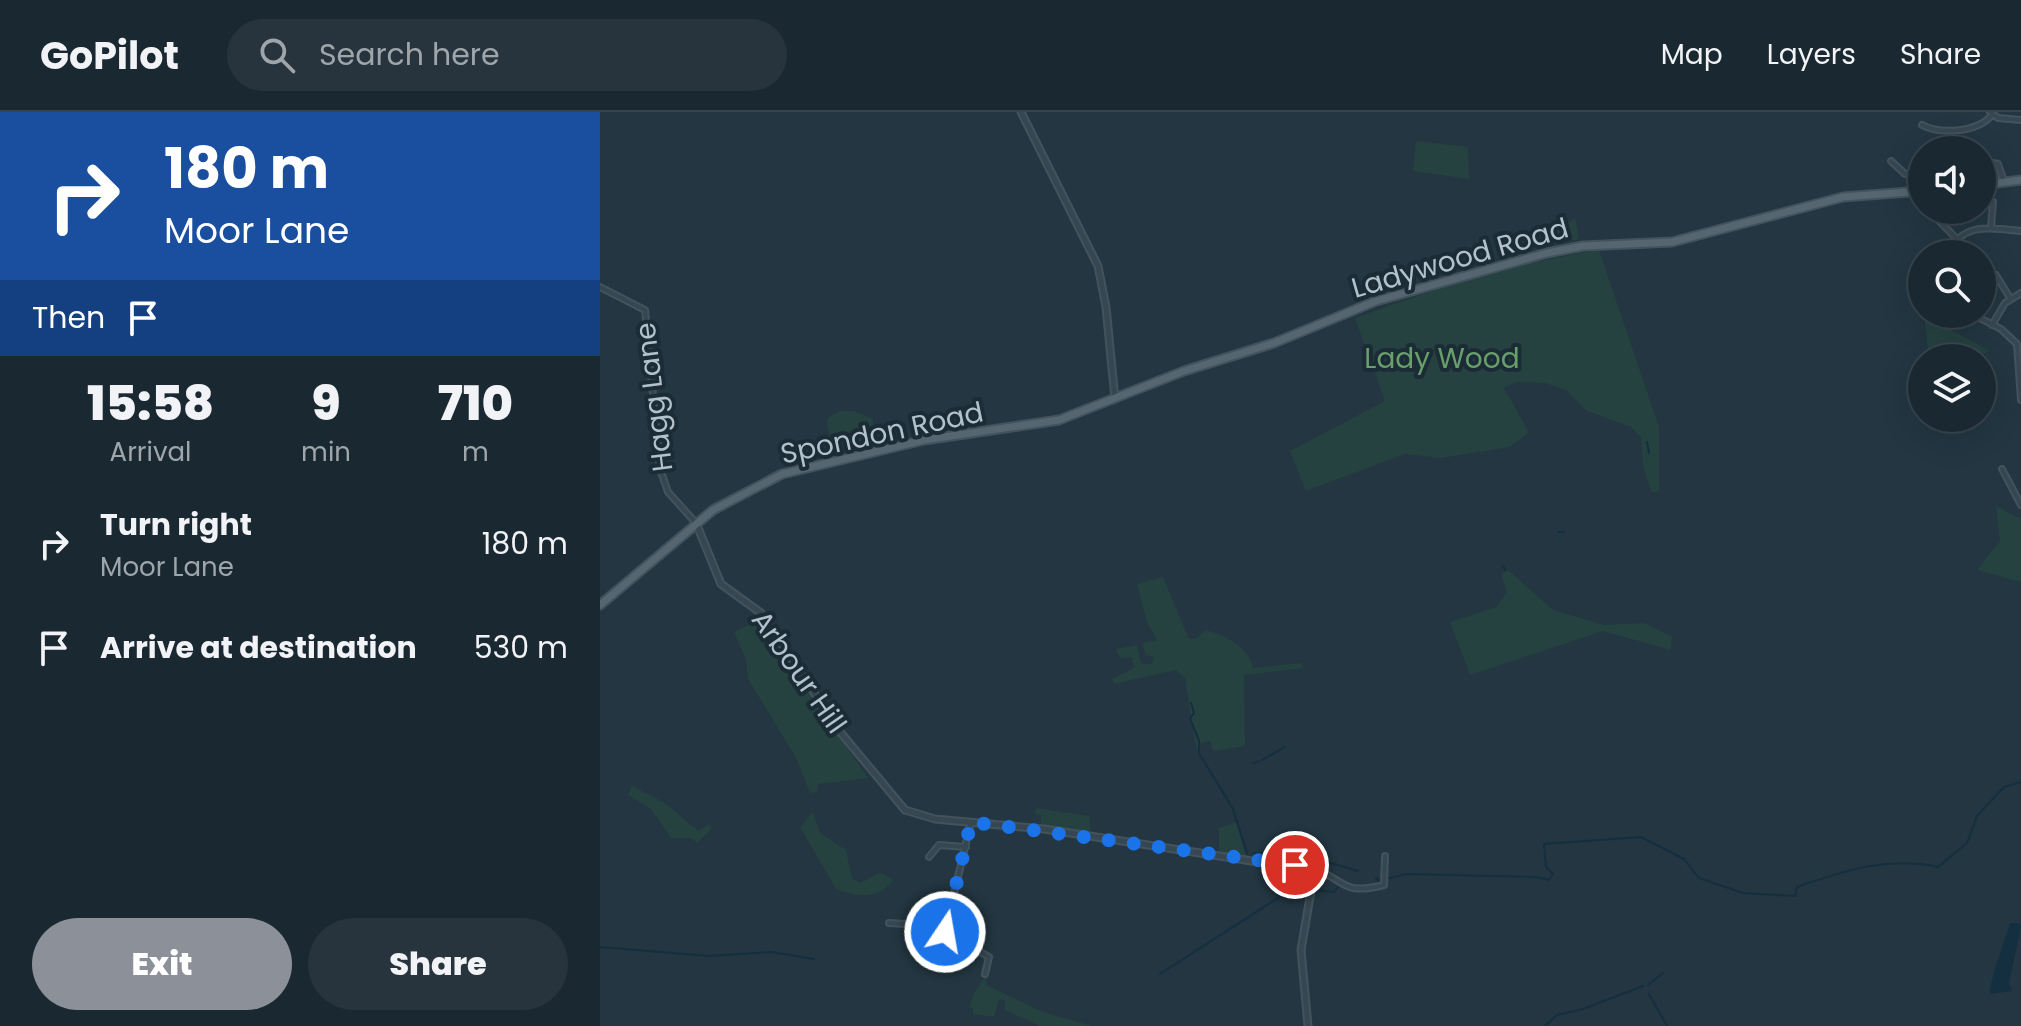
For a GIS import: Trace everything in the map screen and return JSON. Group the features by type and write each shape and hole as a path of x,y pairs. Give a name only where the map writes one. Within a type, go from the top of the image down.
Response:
{"main road":[{"path":"1996,183 2021,180"},
{"name":"Ladywood Road","path":"1115,400 1184,371 1274,343 1376,301 1547,253 1584,246 1672,242 1843,197 1908,192"},
{"name":"Spondon Road","path":"600,605 696,523 730,499 795,470 924,440 1039,425 1115,400"}],"street":[{"path":"1021,112 1098,266 1107,315 1115,400"},
{"path":"1922,125 1935,131 1980,127 1991,113 2021,120"},
{"path":"1891,161 1908,171"},
{"path":"1996,164 2003,170 2004,182"},
{"path":"1942,224 1957,239 1972,230 2021,231"},
{"path":"1991,224 1991,228"},
{"path":"1996,275 2010,298"},
{"name":"Hagg Lane","path":"600,287 645,310 660,469 668,492 696,523"},
{"path":"1996,319 2010,298 2021,293"},
{"path":"1996,328 2017,344 2021,400"},
{"path":"2002,469 2008,490 2021,505"},
{"name":"Arbour Hill","path":"696,523 721,584 761,613 841,733 902,807 916,815 971,822"},
{"path":"945,932 971,822 1310,870 1345,887 1364,890 1384,885 1385,856"},
{"path":"929,857 939,845 966,847"},
{"path":"1308,1026 1301,957 1313,879 1310,870"},
{"path":"935,926 947,917"},
{"path":"889,923 935,926 989,956 985,974"}],"green space":[{"path":"1416,141 1468,147 1469,179 1413,171"},
{"path":"1575,218 1579,239 1534,248 1534,239 1546,237 1548,226 1567,224"},
{"name":"Lady Wood","path":"1599,250 1659,427 1659,491 1652,493 1643,466 1641,437 1631,427 1587,411 1566,390 1545,383 1516,382 1504,388 1529,432 1510,447 1441,458 1405,454 1306,491 1290,451 1385,401 1355,318 1475,278"},
{"path":"1926,328 1952,328 1951,330 1977,344 1927,344"},
{"path":"839,411 854,411 873,419 874,443 837,452 827,426 828,418"},
{"path":"1996,506 2021,519 2021,582 1977,570 2000,541"},
{"path":"1508,570 1553,610 1604,625 1644,623 1672,637 1671,650 1603,631 1470,675 1450,622 1496,607 1507,592 1501,574"},
{"path":"1163,577 1189,639 1196,639 1205,630 1221,635 1242,648 1253,668 1301,663 1303,668 1244,675 1245,746 1213,751 1210,741 1200,743 1199,753 1185,678 1176,670 1114,684 1112,679 1134,668 1132,657 1121,658 1115,649 1137,645 1141,663 1152,664 1154,657 1146,655 1142,643 1157,640 1147,622 1137,584"},
{"path":"759,620 776,637 798,677 868,778 818,784 817,792 810,793 796,758 748,679 746,660 734,632"},
{"path":"632,786 665,803 698,831 709,824 712,828 697,843 691,838 671,838 651,809 628,795"},
{"path":"1036,808 1089,816 1091,834 1040,827 1041,815 1035,814"},
{"path":"813,812 820,833 846,850 852,879 861,883 880,872 893,880 874,894 852,894 836,889 800,827"},
{"path":"1236,822 1246,856 1219,853 1219,828"},
{"path":"987,974 986,985 1043,1012 1092,1026 1040,1026 1005,1010 1005,1001 999,999 994,1017 973,1014 973,1008 969,1007"}],"water":[{"path":"2010,923 2019,923 2021,927 2009,983 2012,991 1990,994 1995,969"}],"waterway":[{"path":"1647,442 1649,453"},
{"path":"1558,532 1564,532"},
{"path":"1503,566 1505,570"},
{"path":"1191,703 1194,713 1190,718 1199,741 1199,753 1233,809 1247,853"},
{"path":"1262,760 1285,747"},
{"path":"1253,763 1259,761"},
{"path":"1386,879 1407,874 1536,877 1549,880 1553,874 1546,867 1544,844 1641,837 1684,859 1699,878 1743,893 1795,896 1797,887 1866,867 1902,863 1938,867 1967,843 1977,816 2004,787 2021,782"},
{"path":"1254,853 1303,855 1358,871"},
{"path":"1371,886 1380,882 1376,878"},
{"path":"1316,890 1334,892 1342,882"},
{"path":"1160,974 1287,892 1309,888"},
{"path":"600,947 709,956 771,952 814,959"},
{"path":"1648,985 1663,973"},
{"path":"1545,1026 1557,1015 1583,1009 1643,986"},
{"path":"1649,994 1667,1026"}],"route":[{"path":"945,932 971,822 1044,829 1222,857 1295,865"}]}
